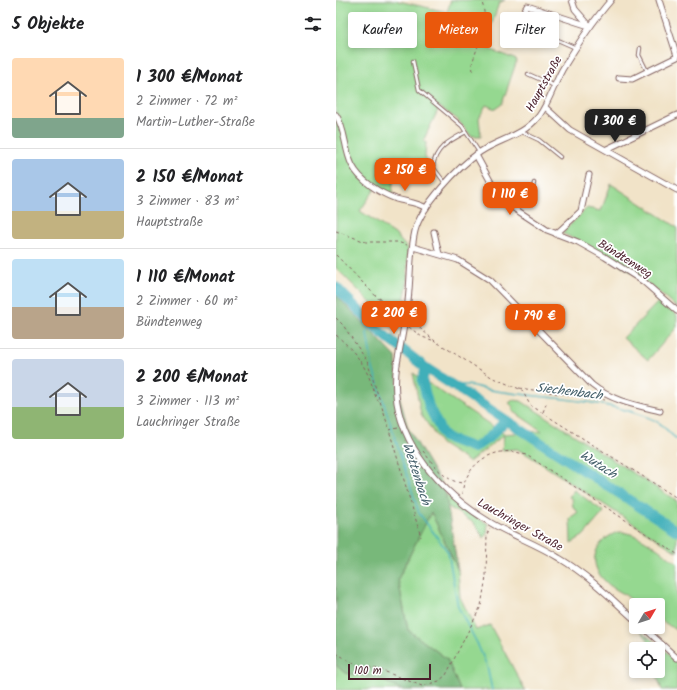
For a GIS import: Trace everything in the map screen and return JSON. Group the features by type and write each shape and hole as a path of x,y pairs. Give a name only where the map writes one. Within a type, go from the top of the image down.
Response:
{"street":[{"path":"572,0 575,9 589,26"},
{"name":"Hauptstraße","path":"413,247 415,230 426,208 446,184 478,154 522,132 531,125 545,107 555,86 589,26 610,0"},
{"path":"619,78 632,79 677,57 659,0"},
{"path":"523,12 527,6 546,12"},
{"path":"559,16 589,26"},
{"path":"545,107 570,130 607,149 677,190"},
{"path":"336,115 342,126 352,166 362,179 395,198 426,208"},
{"path":"607,149 677,115"},
{"name":"Bündtenweg","path":"478,154 499,197 506,203 547,230 578,242 605,257 644,282 677,311"},
{"path":"556,234 581,211 589,175"},
{"path":"434,232 439,254"},
{"path":"413,247 458,260 490,280 592,385 606,395 620,402 660,411"},
{"name":"Lauchringer Straße","path":"413,247 410,292 397,364 395,396 403,427 413,448 441,485 461,502 491,523 557,557 586,575 629,615"},
{"path":"651,634 677,658"}],"lane":[{"path":"559,40 576,48"},
{"path":"640,48 639,55 647,72"},
{"path":"413,61 419,90 441,110 456,120 466,132 478,154"},
{"path":"528,74 555,86"},
{"path":"617,114 643,131"},
{"path":"446,184 433,167 434,157 453,137 466,132"},
{"path":"522,132 539,140 560,157"},
{"path":"506,203 533,187 534,183"}],"path":[{"path":"473,71 472,64 485,20 484,7 481,0"},
{"path":"336,231 366,242 397,242 413,247"},
{"path":"336,255 379,298 390,305 398,306 410,292"},
{"path":"410,292 415,324 419,329 493,378 518,388 524,392 526,401 677,498"},
{"path":"336,318 343,325 367,361 421,538"},
{"path":"336,335 356,353 365,366 376,398 379,402"},
{"path":"518,388 620,402"},
{"path":"542,412 547,402"},
{"path":"389,430 403,427"},
{"path":"419,447 444,475 456,482 463,483"},
{"path":"461,502 463,483 472,467 482,459 502,451 517,451 528,456 677,554"},
{"path":"336,653 358,666 378,669 422,686 440,681 446,675 481,606 486,577 487,534 491,523"}],"green space":[{"path":"336,0 394,0 447,12 425,12 425,48 487,48 517,60 502,104 495,109 486,105 479,118 481,136 471,136 457,119 438,106 438,110 423,141 426,142 425,157 429,164 417,175 406,166 394,179 394,196 377,186 360,211 395,234 408,249 407,286 398,330 336,268"},
{"path":"451,0 505,0 499,3 492,24 492,12 447,12"},
{"path":"611,184 677,227 677,308 637,275 608,257 562,233 587,208 601,211"},
{"path":"336,295 396,357 398,391 408,428 445,490 458,570 431,512 398,579 408,630 447,659 460,690 401,690 380,679 345,673 336,665"},
{"path":"660,300 677,315 677,327 648,360 623,338"},
{"path":"413,373 504,434 542,431 513,411 513,407 509,403 513,400 521,401 677,501 677,552 528,455 517,449 502,450 504,435 469,462 441,444 421,414"},
{"path":"574,490 604,512 583,536 571,543 570,518 578,512 573,507 572,499 569,497"},
{"path":"445,493 464,510 488,524 487,534 484,538 474,523 447,506"},
{"path":"431,512 458,570 460,597 476,630 490,625 525,690 460,690 447,659 408,630 398,579"},
{"path":"618,532 634,535 677,563 677,631 665,623 665,598 629,598 608,584 599,573 595,559 596,552 604,540"},
{"path":"643,634 654,642 648,642"},
{"path":"665,651 677,661 677,690 662,690 658,678 665,678"},
{"path":"336,665 345,673 380,679 401,690 336,690"}],"waterway":[{"name":"Wutach","path":"336,287 379,331 426,368 677,531"},
{"name":"Wettenbach","path":"370,323 367,334 373,369 419,513 448,552 458,607 487,666 492,690"},
{"name":"Wutach","path":"426,368 422,380 429,407 444,437 474,448 490,437 505,421"},
{"name":"Siechenbach","path":"451,385 472,386 497,391 601,404 639,414 656,421 677,439"}]}
